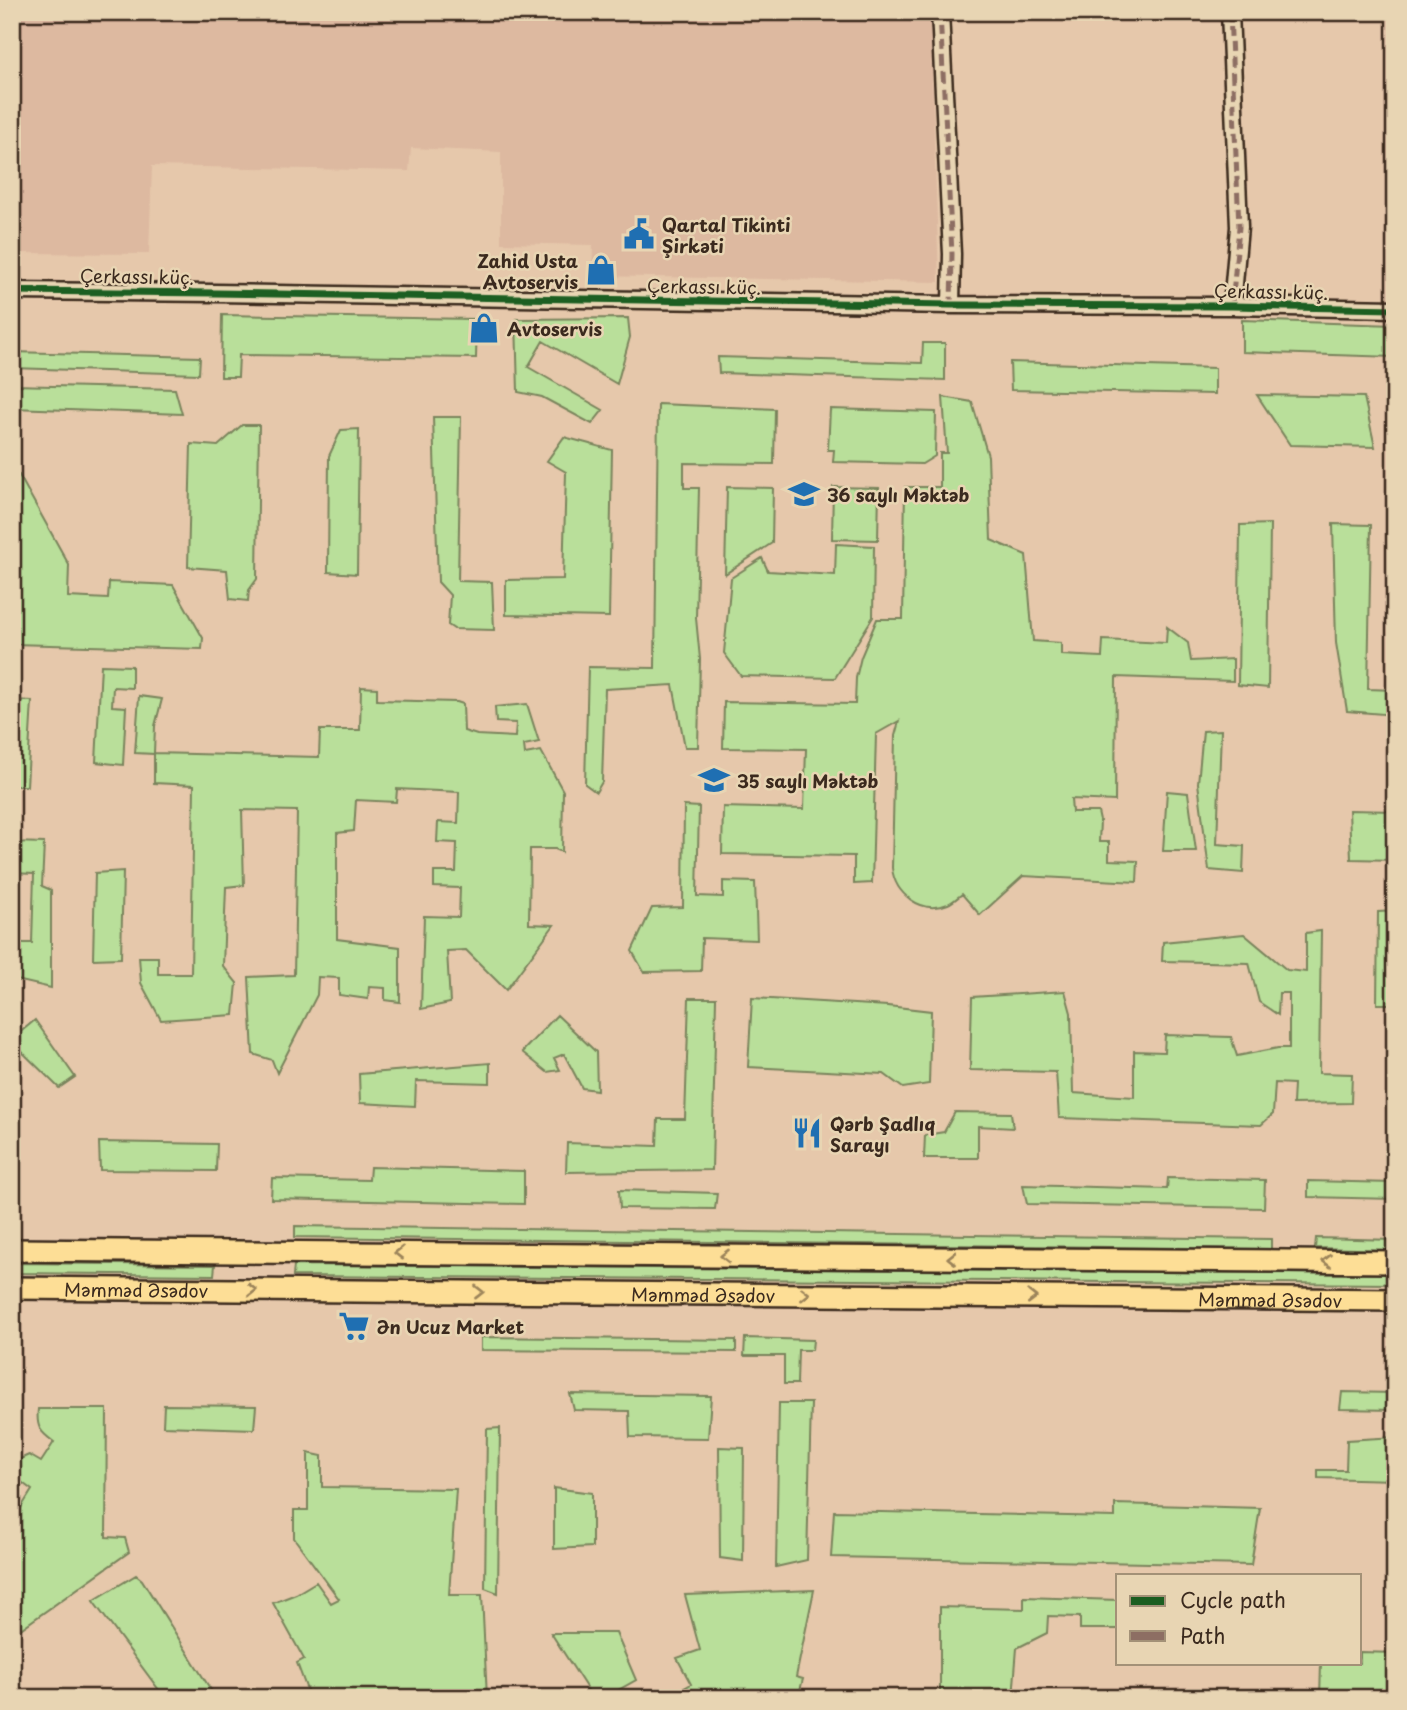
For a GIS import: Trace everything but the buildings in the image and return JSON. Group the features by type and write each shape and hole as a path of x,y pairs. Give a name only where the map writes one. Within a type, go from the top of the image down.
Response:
{"main road":[{"path":"12,1250 1395,1262"},
{"name":"Məmməd Əsədov","path":"12,1288 1395,1300"}],"street":[{"path":"940,12 952,254 951,305"},
{"path":"1230,12 1239,227 1232,306"},
{"name":"Çerkassı küç.","path":"12,291 1395,309"}],"shaded area":[{"path":"12,12 930,12 939,282 592,276 593,245 501,243 501,152 411,148 409,171 152,166 149,254 12,253"}],"green space":[{"path":"222,315 477,319 476,358 239,355 238,377 221,377"},
{"path":"628,318 630,337 617,384 543,341 528,367 603,410 592,424 542,397 518,392 516,319"},
{"path":"1242,320 1395,325 1395,357 1242,352"},
{"path":"923,343 945,343 945,380 719,373 718,357 922,363"},
{"path":"12,352 200,357 199,374 12,368"},
{"path":"1010,362 1215,368 1215,394 1011,390"},
{"path":"12,385 175,389 182,414 12,408"},
{"path":"1257,395 1364,397 1375,447 1290,445"},
{"path":"943,397 972,402 988,456 991,540 1026,555 1033,641 1061,643 1061,655 1102,657 1103,640 1166,643 1167,627 1188,643 1191,661 1233,659 1233,681 1116,677 1115,801 1071,799 1072,812 1098,812 1099,842 1109,842 1109,860 1138,861 1137,882 1023,876 980,915 962,894 950,903 938,907 928,907 911,900 898,886 892,868 895,736 899,721 876,734 872,883 854,884 854,856 722,854 723,807 804,809 806,749 723,748 724,702 855,704 856,678 861,657 877,619 903,619 905,487 940,487 940,453 947,453"},
{"path":"658,404 775,409 774,464 684,463 684,488 699,488 696,618 700,659 698,747 685,747 673,685 605,689 602,782 596,792 585,784 588,667 655,668"},
{"path":"830,409 936,412 935,456 922,464 833,462 834,450 828,450"},
{"path":"433,417 461,417 458,581 492,582 494,630 454,629 448,625 450,595 438,582"},
{"path":"242,425 259,425 257,579 249,590 248,601 230,599 227,570 188,567 191,444 218,446"},
{"path":"359,429 357,574 328,572 329,456 341,430"},
{"path":"564,437 612,450 609,617 506,615 506,580 563,579 566,472 547,461"},
{"path":"12,475 19,475 69,565 68,597 108,599 109,582 173,585 203,638 202,649 12,644"},
{"path":"727,487 773,488 772,543 725,574"},
{"path":"833,487 879,488 878,540 832,539"},
{"path":"1270,524 1268,688 1238,685 1240,525"},
{"path":"1333,524 1371,525 1368,689 1395,690 1395,715 1347,711 1336,643"},
{"path":"836,544 874,546 873,617 835,678 741,676 724,653 731,578 762,558 768,571 835,575"},
{"path":"101,665 132,666 132,688 113,687 112,706 126,707 123,765 96,762"},
{"path":"361,687 377,688 377,700 463,704 464,731 477,735 515,737 516,723 496,722 495,707 527,704 539,742 524,745 525,754 541,751 563,791 562,852 555,849 530,849 529,924 554,925 506,990 466,950 447,951 450,1003 421,1009 424,916 459,917 460,888 434,887 434,872 456,872 457,843 437,842 438,822 458,823 459,792 397,789 396,802 356,800 354,831 337,833 337,939 400,947 400,1002 385,1000 385,988 369,987 368,999 339,995 339,978 318,977 317,995 277,1073 272,1060 253,1054 249,977 294,975 297,811 242,810 244,885 226,887 223,966 237,983 234,1015 161,1020 141,983 139,957 158,957 158,974 191,974 194,785 154,783 154,754 135,753 139,696 162,699 155,726 154,753 319,757 320,730 360,730"},
{"path":"12,700 32,701 27,786 12,786"},
{"path":"1221,730 1217,844 1244,846 1243,873 1209,870 1198,783 1203,731"},
{"path":"1167,791 1188,793 1196,851 1163,851"},
{"path":"684,806 699,807 697,896 723,897 723,881 755,882 757,940 702,938 701,971 644,972 632,951 652,908 683,907"},
{"path":"1349,810 1395,811 1395,860 1351,859"},
{"path":"12,842 44,843 42,886 51,890 51,988 12,979 12,943 32,943 34,874 12,873"},
{"path":"123,871 121,958 93,959 95,873"},
{"path":"1395,911 1395,1004 1377,1004 1378,912"},
{"path":"1321,931 1319,1073 1352,1074 1351,1103 1293,1104 1294,1084 1275,1083 1273,1114 1261,1125 1059,1118 1056,1072 970,1070 972,997 1065,991 1071,1013 1073,1093 1134,1097 1134,1051 1164,1052 1165,1035 1231,1037 1237,1056 1289,1048 1289,993 1279,993 1278,1015 1259,1002 1249,963 1162,961 1163,942 1244,934 1287,970 1306,972 1306,933"},
{"path":"689,998 716,998 712,1170 566,1172 567,1143 657,1146 658,1119 685,1119"},
{"path":"752,998 931,1011 929,1084 903,1088 884,1074 748,1067"},
{"path":"557,1015 596,1052 597,1090 582,1088 564,1054 554,1058 560,1070 547,1072 522,1052"},
{"path":"35,1020 75,1077 59,1088 12,1042 12,1039"},
{"path":"490,1063 490,1083 416,1081 415,1106 360,1103 359,1074"},
{"path":"955,1112 1011,1113 1013,1128 978,1126 978,1158 924,1158 925,1135 944,1132"},
{"path":"99,1142 217,1144 216,1171 100,1170"},
{"path":"370,1167 524,1171 524,1204 271,1199 272,1178 369,1180"},
{"path":"1168,1178 1265,1180 1264,1208 1027,1204 1023,1185 1167,1189"},
{"path":"1308,1181 1395,1183 1395,1199 1308,1197"},
{"path":"619,1190 717,1193 715,1209 620,1208"},
{"path":"295,1226 1271,1239 1271,1249 295,1237"},
{"path":"1316,1238 1395,1240 1395,1250 1315,1248"},
{"path":"12,1263 215,1265 214,1275 12,1273"},
{"path":"294,1265 1395,1274 1395,1284 293,1276"},
{"path":"481,1337 736,1340 736,1352 481,1350"},
{"path":"745,1338 813,1340 812,1350 798,1350 797,1384 784,1384 784,1356 744,1356"},
{"path":"1342,1392 1395,1393 1395,1410 1340,1409"},
{"path":"570,1394 711,1396 708,1438 630,1437 629,1411 574,1410"},
{"path":"779,1403 811,1403 807,1560 776,1567"},
{"path":"164,1405 256,1406 254,1429 163,1426"},
{"path":"38,1409 107,1409 106,1537 125,1538 129,1552 12,1635 12,1507 19,1511 32,1490 12,1475 12,1471 17,1462 29,1455 41,1462 54,1442 40,1428"},
{"path":"500,1428 498,1593 485,1588 487,1429"},
{"path":"1395,1437 1395,1480 1318,1478 1318,1470 1346,1470 1347,1440"},
{"path":"719,1447 744,1448 743,1561 720,1558"},
{"path":"308,1453 322,1456 322,1487 456,1489 449,1595 482,1595 487,1698 310,1698 297,1663 304,1659 273,1603 316,1582 331,1603 339,1599 294,1538 294,1510 308,1510"},
{"path":"554,1488 592,1493 592,1547 554,1549"},
{"path":"1115,1504 1260,1508 1251,1565 831,1557 834,1511 1115,1517"},
{"path":"136,1575 142,1580 216,1698 165,1698 93,1601"},
{"path":"814,1590 796,1677 803,1679 798,1698 667,1698 691,1684 677,1658 700,1650 685,1595"},
{"path":"1024,1597 1116,1600 1116,1629 1080,1629 1080,1617 1048,1616 1047,1633 1017,1648 1013,1698 940,1698 940,1607 1024,1609"},
{"path":"551,1633 616,1633 636,1680 604,1698 593,1698"},
{"path":"1362,1652 1395,1653 1395,1698 1320,1698 1321,1664 1362,1664"}],"marked path":[{"path":"940,12 952,254 951,305"},
{"path":"1230,12 1239,227 1232,306"}],"cycle path":[{"path":"12,291 1395,309"}],"place":[{"name":"Qartal Tikinti Şirkәti","path":"639,234"},
{"name":"Zahid Usta Avtoservis","path":"601,270"},
{"name":"Avtoservis","path":"484,328"},
{"name":"36 saylı Məktəb","path":"804,494"},
{"name":"35 saylı Məktəb","path":"714,780"},
{"name":"Qәrb Şadlıq Sarayı","path":"807,1133"},
{"name":"Ən Ucuz Market","path":"354,1326"}]}
